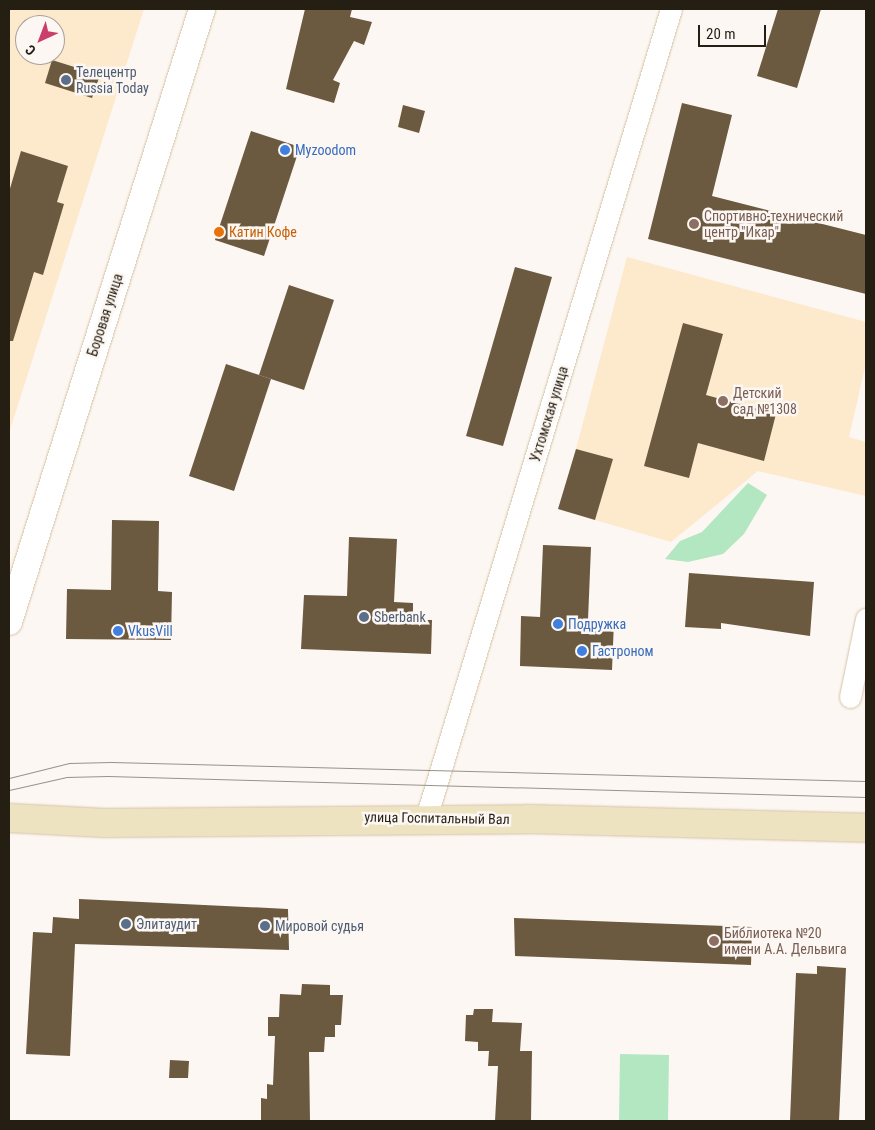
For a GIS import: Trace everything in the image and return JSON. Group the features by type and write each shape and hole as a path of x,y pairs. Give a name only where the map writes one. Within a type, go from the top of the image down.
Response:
{"main road":[{"name":"улица Госпитальный Вал","path":"9,818 105,823 426,818 866,828"}],"street":[{"name":"Боровая улица","path":"9,622 202,9"},
{"name":"Ухтомская улица","path":"426,818 671,9"},
{"path":"850,697 866,619"}],"shaded area":[{"path":"9,9 144,9 9,433"},
{"name":"Детский сад №1308","path":"627,257 866,322 866,363 849,437 866,442 866,496 758,471 671,542 595,520 612,460 576,449"}],"green space":[{"path":"748,483 767,495 744,534 723,554 688,562 665,559 680,541 702,532"},
{"path":"620,1054 669,1055 668,1121 619,1121"}],"building":[{"path":"305,9 352,9 350,17 372,22 364,45 354,41 333,80 340,83 334,103 286,89"},
{"path":"778,9 821,9 797,88 757,76"},
{"path":"65,64 100,75 92,98 45,83 50,65"},
{"path":"682,103 732,115 712,196 866,235 866,294 648,239"},
{"path":"403,105 425,111 419,133 398,127"},
{"path":"251,131 300,147 264,256 215,240"},
{"path":"21,151 68,166 57,202 64,204 43,275 34,272 13,341 9,341 9,192"},
{"path":"515,267 552,277 503,446 466,436"},
{"path":"289,285 334,300 304,390 259,375"},
{"path":"683,323 723,334 706,395 776,414 764,461 698,443 689,478 644,466"},
{"path":"226,364 271,379 234,491 189,476"},
{"path":"576,449 613,459 595,520 558,509"},
{"path":"112,520 159,521 158,591 172,592 171,640 66,639 67,589 111,590"},
{"path":"349,537 397,539 394,602 413,603 413,620 432,620 431,654 301,649 304,595 347,596"},
{"path":"543,545 591,547 588,620 614,621 612,670 520,666 521,616 540,617"},
{"path":"689,573 814,582 810,636 721,623 721,629 685,627"},
{"path":"79,899 288,909 289,950 75,944 70,1056 26,1054 33,932 52,933 53,917 79,919"},
{"path":"514,918 752,927 751,965 515,956"},
{"path":"817,966 846,968 839,1121 790,1121 796,973 817,974"},
{"path":"302,984 330,985 330,995 343,995 341,1025 335,1025 335,1037 325,1037 324,1052 309,1052 310,1121 261,1121 261,1098 267,1099 267,1084 273,1085 275,1036 268,1036 268,1017 279,1017 280,994 301,995"},
{"path":"474,1009 493,1009 492,1022 522,1023 520,1051 532,1051 531,1121 495,1121 498,1066 488,1066 489,1051 478,1051 478,1042 465,1041 466,1015 473,1015"},
{"path":"170,1060 189,1061 188,1078 169,1078"}],"tram line":[{"path":"9,778 69,763 111,762 866,781"},
{"path":"9,790 66,777 108,776 866,797"}],"place":[{"name":"Телецентр Russia Today","path":"66,80"},
{"name":"Myzoodom","path":"285,150"},
{"name":"Спортивно-технический центр \"Икар\"","path":"694,224"},
{"name":"Катин Кофе","path":"219,232"},
{"name":"Детский сад №1308","path":"723,401"},
{"name":"Sberbank","path":"364,617"},
{"name":"Подружка","path":"558,624"},
{"name":"VkusVill","path":"118,631"},
{"name":"Гастроном","path":"582,651"},
{"name":"Элитаудит","path":"126,924"},
{"name":"Мировой судья","path":"265,926"},
{"name":"Библиотека №20 имени А.А. Дельвига","path":"714,941"}]}
